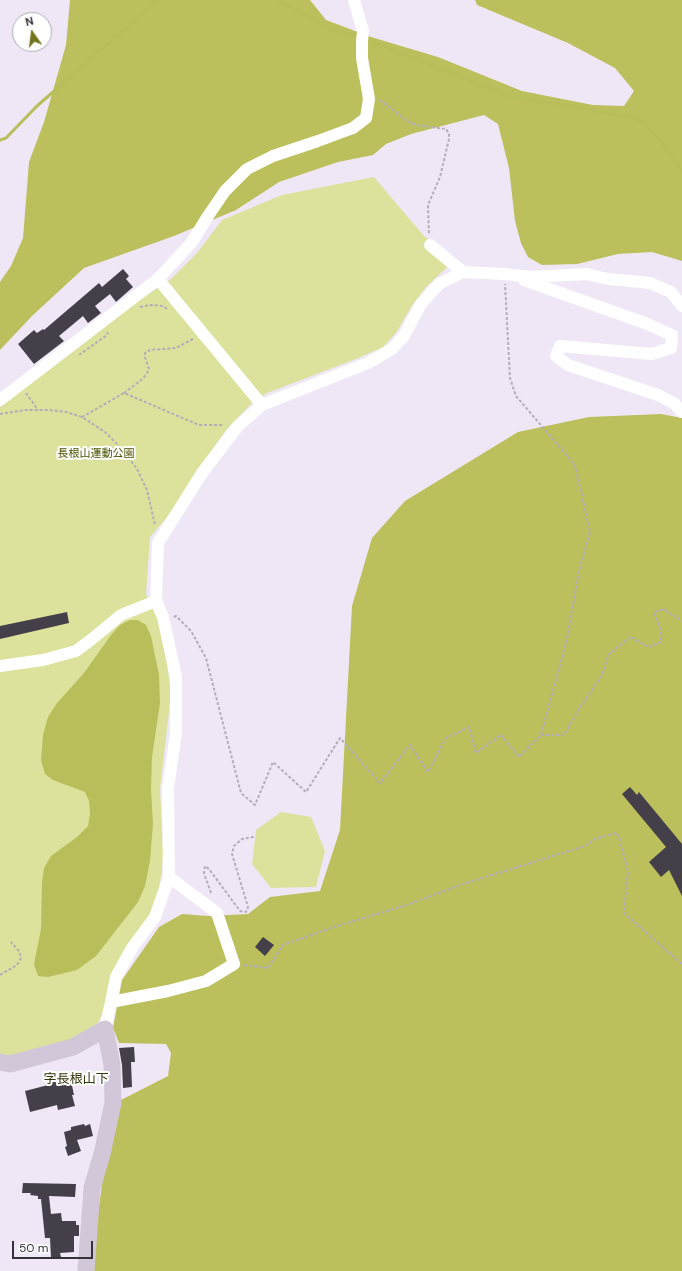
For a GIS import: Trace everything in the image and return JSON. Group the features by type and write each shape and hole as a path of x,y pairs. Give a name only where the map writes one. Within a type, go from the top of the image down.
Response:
{"street":[{"path":"0,400 158,280 192,242 225,191 247,169 273,156 353,128 366,118 369,99 362,58 363,36 354,0"},
{"path":"430,245 463,272"},
{"path":"86,1271 92,1188 102,1154 113,1103 112,1065 105,1029 116,977 132,948 155,917 169,877 168,788 176,733 176,677 163,617 156,601 158,543 202,473 238,426 262,405 368,362 392,348 404,336 421,304 439,284 463,272 532,277 586,274 608,279 650,283 672,292 682,306"},
{"path":"504,274 540,285 638,320 672,335 671,348 652,354 560,346 556,356 568,364 658,395 675,404 682,412"},
{"path":"158,280 262,405"},
{"path":"0,666 43,660 76,651 121,615 156,601"},
{"path":"111,1002 168,991 206,981 234,964 217,914 169,877"},
{"path":"0,1062 10,1064 74,1046 105,1029"}],"path":[{"path":"369,99 382,100 407,121 416,125 446,129 449,134 440,177 428,205 430,245"},
{"path":"163,617 176,616 191,631 206,658 240,793 255,805 273,762 306,792 340,738 380,783 410,745 428,772 446,738 470,726 476,753 501,734 519,757 541,735 567,639 579,571 590,532 575,465 516,396 510,378 504,274"},
{"path":"135,308 151,305 163,306 169,310"},
{"path":"76,358 107,335 109,330"},
{"path":"82,417 124,393 146,375 149,369 145,353 150,350 176,348 195,338 191,333"},
{"path":"32,389 26,393 38,410"},
{"path":"124,393 199,425 238,426"},
{"path":"0,414 26,410 66,412 82,417 105,432 122,449 137,469 146,490 158,543"},
{"path":"541,735 564,734 601,677 609,654 630,637 649,647 661,642 661,632 654,612 664,609 682,621"},
{"path":"234,964 268,968 284,945 334,927 407,905 460,885 585,846 595,839 616,833 619,837 628,872 624,913 682,964"},
{"path":"211,893 204,873 205,866 209,869 240,911 246,912 248,907 232,854 234,846 242,839 254,837"},
{"path":"0,975 17,965 21,958 19,951 11,942"}],"green space":[{"name":"長根山運動公園","path":"374,177 423,235 455,260 426,287 411,307 396,333 383,347 356,359 267,393 252,403 226,430 169,515 150,537 146,594 157,616 167,663 171,695 160,789 163,853 158,894 151,913 98,1023 72,1041 14,1056 0,1054 0,407 129,307 171,279 197,253 222,220 282,195"},
{"path":"281,812 311,817 325,851 316,887 271,888 252,864 256,830"}],"shaded area":[{"path":"70,0 310,0 326,20 371,37 438,57 522,91 593,105 624,106 634,91 615,68 568,43 477,5 475,0 682,0 682,261 652,252 618,254 577,264 542,265 528,257 521,243 515,221 509,168 498,124 484,115 411,134 386,144 373,155 338,162 279,182 236,210 174,236 84,268 32,316 0,350 0,282 11,266 23,238 29,162 44,122 66,45"},
{"path":"661,414 682,418 682,1271 92,1271 92,1258 105,1162 117,1102 168,1076 171,1053 166,1044 119,1043 113,1028 122,980 159,927 182,914 208,916 248,914 270,897 320,891 340,830 352,606 372,538 405,501 518,432 589,417"},
{"path":"130,620 138,620 146,625 151,636 159,675 160,703 152,757 151,789 153,824 150,861 145,886 138,902 96,956 77,970 48,977 38,976 34,964 41,929 42,882 44,868 51,856 77,837 88,826 90,814 89,801 85,792 53,780 45,774 41,760 43,735 48,717 57,703 84,673 111,635 120,625"}],"building":[{"path":"123,269 129,276 126,279 133,287 116,302 110,294 95,306 101,313 88,323 83,316 59,336 64,341 34,364 18,344 34,330 37,333 43,329 44,330 99,283 102,287"},
{"path":"67,612 69,623 0,639 0,626"},
{"path":"630,787 637,795 639,792 682,844 682,896 669,870 661,877 649,862 666,847 622,794"},
{"path":"263,937 274,945 265,956 255,947"},
{"path":"134,1047 135,1062 131,1062 132,1087 123,1088 122,1065 119,1048"},
{"path":"70,1076 75,1106 58,1110 57,1105 30,1112 25,1091 52,1084 51,1081"},
{"path":"84,1124 85,1126 90,1124 93,1136 77,1140 81,1151 68,1156 65,1147 67,1146 64,1132 71,1130 71,1127"},
{"path":"23,1183 76,1184 75,1197 49,1196 51,1214 61,1213 62,1221 76,1221 76,1225 79,1225 79,1236 74,1236 74,1252 60,1253 61,1257 51,1258 50,1238 45,1238 41,1199 38,1199 38,1196 30,1195 31,1193 22,1193"}],"waterway":[{"path":"0,140 6,138 37,106 158,0"},
{"path":"276,0 329,28 360,37"},
{"path":"366,39 506,95 591,110 595,112 629,116 643,122 648,127 662,143 682,171"}],"district":[{"name":"字長根山下","path":"76,1080"}]}
